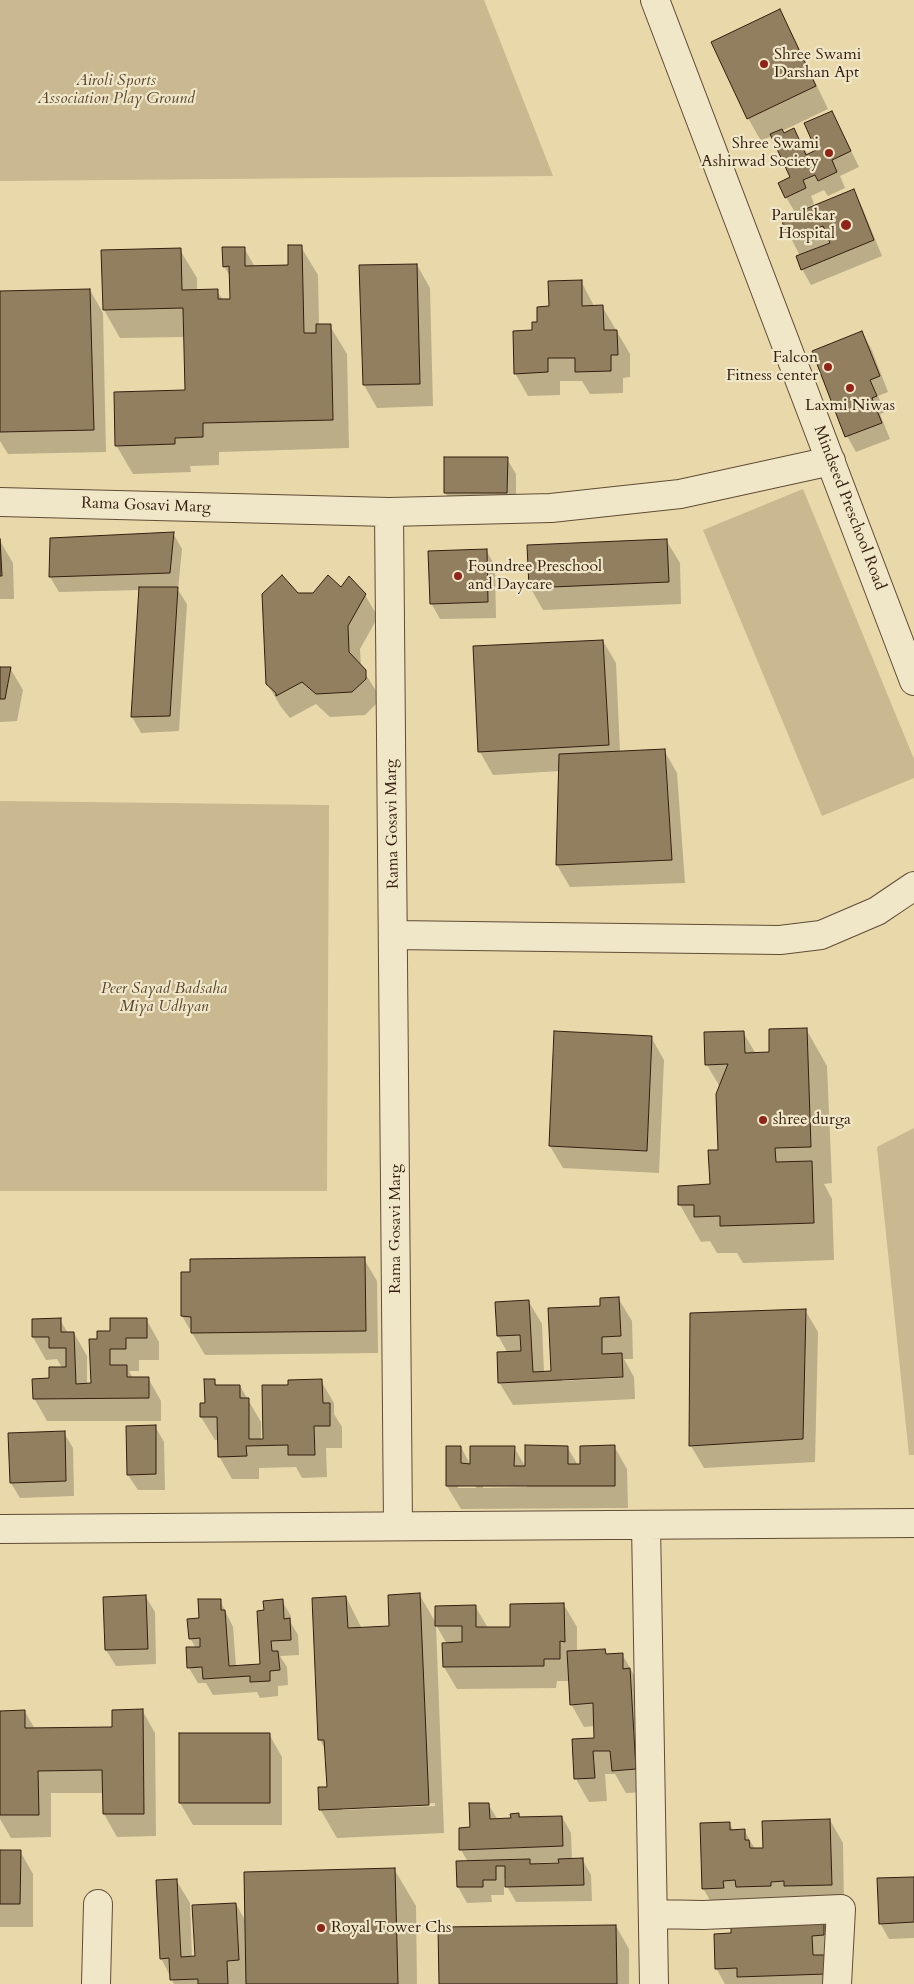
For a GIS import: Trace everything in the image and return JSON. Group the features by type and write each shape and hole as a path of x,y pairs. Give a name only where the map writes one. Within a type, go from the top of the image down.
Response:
{"street":[{"name":"Mindseed Preschool Road","path":"655,0 914,681"},
{"path":"389,512 551,508 680,494 831,460"},
{"name":"Rama Gosavi Marg","path":"0,502 389,512 398,1525"},
{"path":"394,935 780,940 821,935 877,911 914,886"},
{"path":"0,1529 914,1523"},
{"path":"646,1525 654,1984"},
{"path":"96,1984 98,1904"},
{"path":"653,1914 703,1915 841,1909 837,1984"}],"green space":[{"name":"Airoli Sports Association Play Ground","path":"0,0 484,0 553,176 0,181"},
{"path":"803,489 914,759 914,778 822,816 703,530"},
{"name":"Peer Sayad Badsaha Miya Udhyan","path":"0,801 329,805 327,1191 0,1191"},
{"path":"914,1128 914,1455 909,1455 877,1147"}],"building":[{"name":"Shree Swami Darshan Apt","path":"780,9 816,86 747,119 711,42"},
{"name":"Shree Swami Ashirwad Society","path":"832,111 851,151 832,160 837,172 818,181 815,175 803,180 806,188 785,198 778,183 790,177 770,134 782,129 784,133 794,128 806,155 816,150 804,123"},
{"path":"854,189 874,240 801,270 796,256 830,243 823,226 789,239 781,219"},
{"path":"288,245 302,245 304,333 316,333 316,324 331,324 333,420 203,423 203,437 175,438 175,444 115,446 114,392 185,390 183,308 103,310 101,250 181,248 182,290 218,289 218,299 230,299 229,266 223,267 222,247 245,247 245,266 288,265"},
{"path":"417,264 420,384 363,385 359,265"},
{"path":"582,280 582,306 603,305 604,330 617,330 618,355 611,355 611,371 575,372 575,358 548,358 548,372 514,374 513,331 532,330 532,322 537,322 537,307 549,306 548,281"},
{"path":"90,289 94,430 0,432 0,291"},
{"name":"Laxmi Niwas","path":"862,331 880,376 870,380 877,396 872,398 882,423 845,437 812,351"},
{"path":"444,457 508,457 507,493 444,493"},
{"path":"174,532 170,573 49,577 50,538"},
{"path":"0,539 2,576 0,576"},
{"path":"667,539 669,582 529,588 527,545"},
{"name":"Foundree Preschool and Daycare","path":"487,549 488,602 430,604 428,551"},
{"path":"282,575 298,593 313,593 328,575 341,587 349,576 366,594 348,626 349,652 366,670 366,679 352,692 316,694 302,682 276,696 276,693 266,684 262,594"},
{"path":"139,587 178,587 170,716 131,717"},
{"path":"603,640 609,745 478,752 473,646"},
{"path":"0,667 11,667 5,699 0,699"},
{"path":"665,749 672,860 556,865 559,754"},
{"name":"shree durga","path":"807,1028 811,1147 775,1148 776,1162 812,1161 814,1223 720,1226 720,1216 694,1217 694,1205 678,1205 678,1186 710,1184 708,1150 718,1150 716,1094 728,1064 705,1065 704,1032 744,1031 745,1053 769,1052 769,1029"},
{"path":"554,1031 652,1036 647,1151 549,1146"},
{"path":"365,1257 366,1331 191,1333 191,1317 181,1316 181,1272 190,1272 190,1259"},
{"path":"619,1297 621,1336 602,1337 602,1354 622,1353 623,1377 498,1383 497,1352 521,1351 520,1335 497,1336 495,1302 529,1300 533,1372 551,1371 548,1308 600,1306 600,1298"},
{"path":"806,1309 803,1439 689,1446 690,1313"},
{"path":"61,1318 61,1332 74,1332 76,1384 91,1383 89,1339 97,1339 97,1331 110,1331 110,1318 147,1318 147,1338 126,1338 126,1349 110,1349 110,1365 127,1365 127,1377 149,1377 149,1398 33,1399 32,1379 49,1378 49,1367 66,1367 66,1348 49,1348 49,1337 32,1337 32,1319"},
{"path":"204,1379 215,1379 215,1385 240,1385 240,1398 249,1398 249,1439 263,1439 262,1385 288,1385 288,1380 322,1379 323,1403 330,1403 330,1426 314,1426 315,1455 288,1455 288,1445 246,1446 247,1456 218,1457 217,1417 200,1417 200,1403 205,1403"},
{"path":"156,1425 156,1474 127,1475 126,1426"},
{"path":"65,1431 66,1481 10,1483 8,1433"},
{"path":"525,1445 568,1446 568,1464 580,1464 580,1446 615,1445 615,1486 446,1486 446,1446 461,1446 461,1463 470,1464 470,1446 515,1446 514,1466 525,1466"},
{"path":"420,1593 429,1805 319,1810 318,1787 327,1787 324,1740 318,1740 312,1598 346,1596 348,1628 389,1626 388,1595"},
{"path":"146,1595 148,1649 105,1650 103,1597"},
{"path":"198,1599 221,1599 221,1610 225,1610 229,1666 260,1664 257,1611 264,1610 263,1601 283,1599 284,1619 290,1618 291,1640 271,1641 272,1651 278,1651 280,1670 270,1671 270,1681 250,1682 250,1676 203,1679 202,1667 187,1668 186,1647 200,1647 200,1638 189,1639 187,1619 199,1618"},
{"path":"564,1603 565,1642 560,1641 560,1659 544,1659 544,1666 443,1667 442,1643 462,1642 462,1626 435,1626 435,1606 476,1605 476,1627 510,1627 510,1604"},
{"path":"605,1649 606,1654 623,1653 623,1669 630,1668 636,1769 612,1771 610,1751 593,1751 595,1778 574,1779 572,1739 594,1738 593,1703 570,1705 567,1651"},
{"path":"143,1709 144,1814 103,1814 102,1770 38,1771 39,1815 0,1815 0,1711 25,1710 25,1728 112,1727 112,1710"},
{"path":"179,1733 270,1733 270,1803 179,1803"},
{"path":"469,1803 489,1803 490,1819 511,1818 510,1814 519,1813 519,1817 562,1816 563,1846 459,1850 459,1828 470,1827"},
{"path":"830,1819 832,1885 784,1886 784,1881 771,1882 771,1886 736,1887 735,1880 723,1881 724,1888 702,1889 700,1823 730,1822 730,1830 745,1829 745,1840 749,1840 750,1848 763,1848 762,1821"},
{"path":"0,1850 21,1850 20,1904 0,1904"},
{"path":"583,1858 584,1885 505,1887 505,1866 496,1866 496,1880 483,1880 483,1887 457,1887 456,1861 530,1859 530,1864 559,1863 558,1859"},
{"name":"Royal Tower Chs","path":"395,1868 398,1984 246,1984 244,1872"},
{"path":"914,1877 914,1922 879,1924 877,1878"},
{"path":"177,1879 181,1957 195,1956 192,1905 236,1903 239,1960 227,1961 228,1984 198,1984 198,1979 170,1980 169,1958 160,1959 156,1880"},
{"path":"824,1917 824,1935 812,1936 813,1955 825,1955 826,1974 737,1977 737,1968 715,1969 714,1934 731,1933 731,1921"},
{"path":"616,1925 617,1984 439,1984 438,1927"}],"place":[{"name":"Shree Swami Darshan Apt","path":"764,64"},
{"name":"Shree Swami Ashirwad Society","path":"829,153"},
{"name":"Parulekar Hospital","path":"846,225"},
{"name":"Falcon Fitness center","path":"828,367"},
{"name":"Laxmi Niwas","path":"850,388"},
{"name":"Foundree Preschool and Daycare","path":"458,576"},
{"name":"shree durga","path":"763,1120"},
{"name":"Royal Tower Chs","path":"321,1928"}]}
